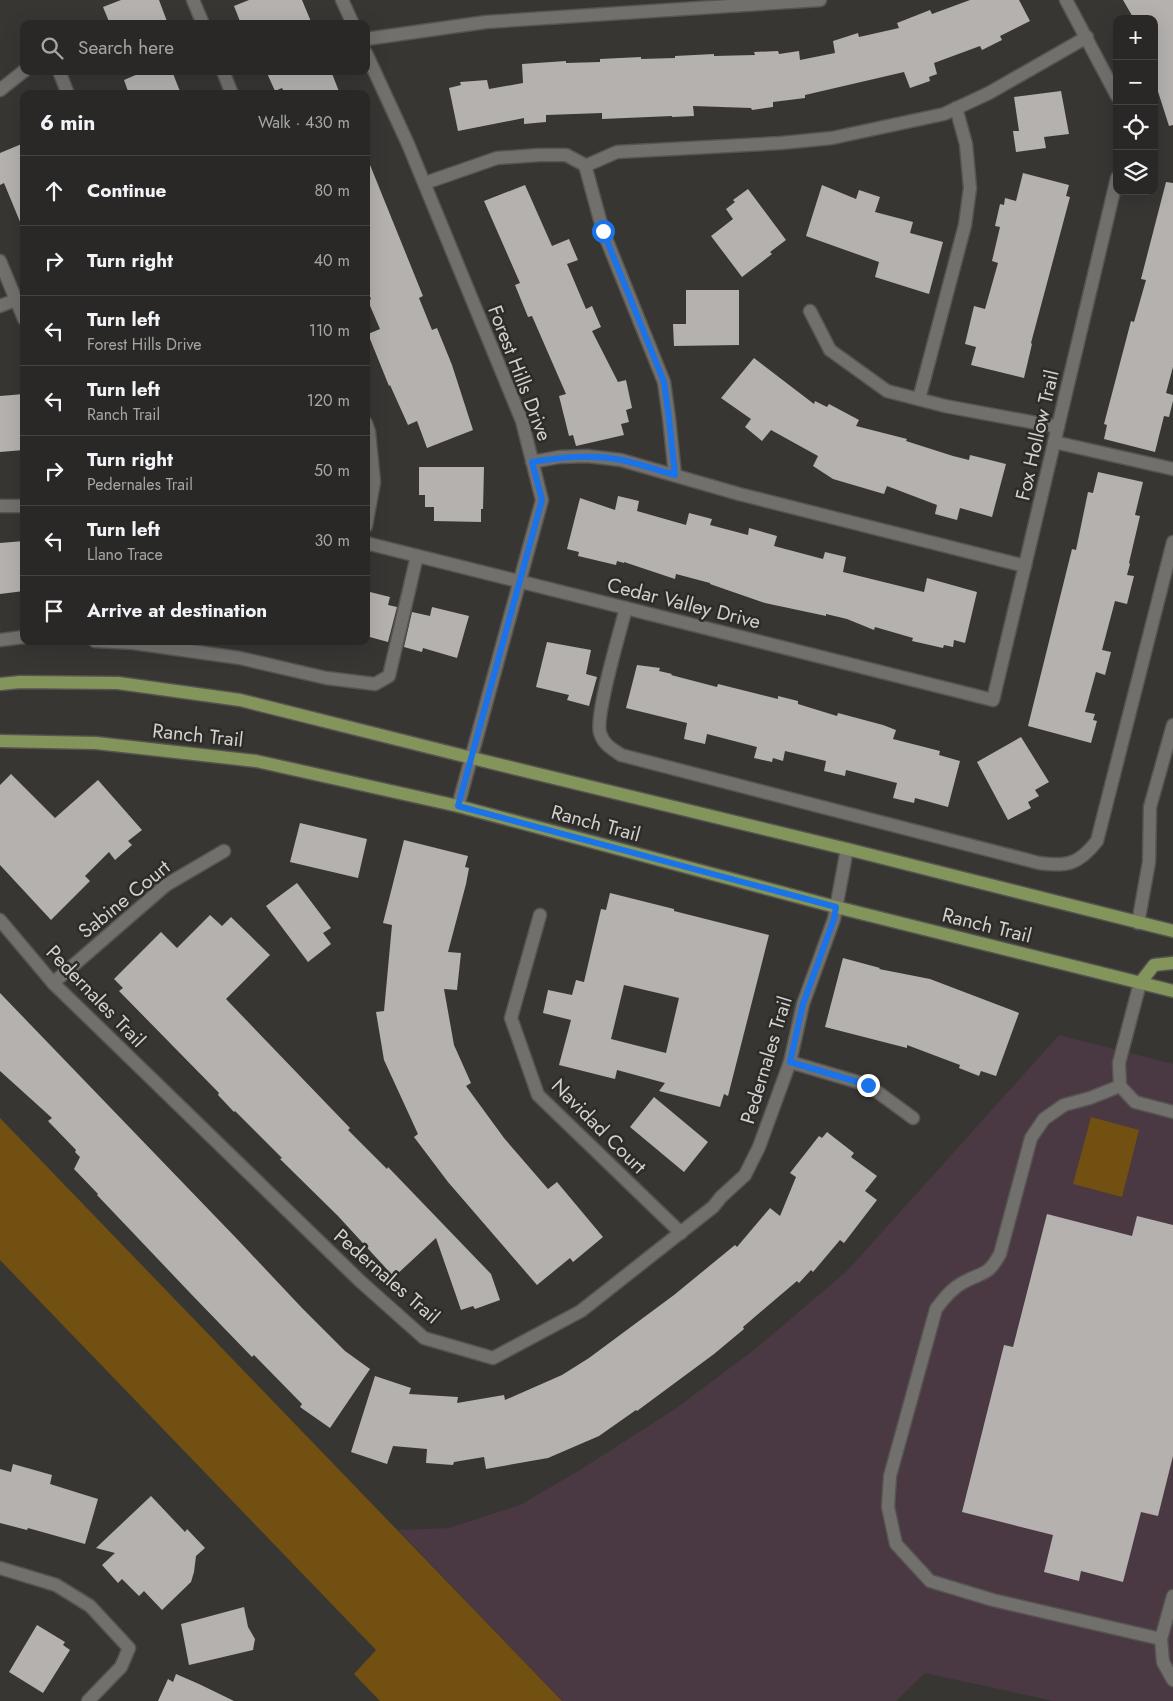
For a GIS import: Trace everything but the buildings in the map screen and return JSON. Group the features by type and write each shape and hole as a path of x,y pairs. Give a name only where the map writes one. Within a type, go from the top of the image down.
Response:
{"main road":[{"name":"Ranch Trail","path":"0,684 20,682 118,683 240,700 847,849 1173,932"},
{"name":"Ranch Trail","path":"0,741 96,743 256,761 458,806 836,907 1173,991"},
{"path":"1140,983 1154,965 1173,963"}],"street":[{"path":"193,0 201,20"},
{"path":"342,0 351,20"},
{"path":"370,38 486,22 820,0"},
{"path":"1066,0 1113,88"},
{"path":"585,166 617,152 781,143 832,138 944,114 989,92 1087,38"},
{"name":"Forest Hills Drive","path":"370,62 425,183 522,421 542,500 458,806"},
{"path":"0,90 20,74"},
{"path":"61,75 66,90"},
{"path":"225,75 230,90"},
{"path":"919,399 965,225 970,188 966,144 956,108"},
{"path":"425,183 497,158 566,155 585,166 603,231 664,382 675,475"},
{"name":"Fox Hollow Trail","path":"993,700 1113,195"},
{"path":"0,261 20,310"},
{"path":"0,306 16,300"},
{"path":"810,311 830,350 887,391 1058,427"},
{"path":"370,442 374,482 370,504"},
{"path":"1054,442 1173,469"},
{"path":"532,462 559,457 587,456 621,460 739,494 1025,566"},
{"path":"0,506 20,506"},
{"path":"626,608 600,711 600,732 605,744 621,754 680,771 1039,863 1058,865 1073,863 1088,852 1097,841 1173,542"},
{"name":"Cedar Valley Drive","path":"370,544 993,700"},
{"path":"141,645 240,658 326,678 375,684 389,676 417,556"},
{"path":"0,640 20,638"},
{"path":"1138,923 1149,862 1150,807 1173,726"},
{"name":"Pedernales Trail","path":"0,920 53,983 360,1281 424,1338 493,1358 581,1312 713,1208 721,1197 744,1175 758,1148 790,1062 803,1004 834,919 847,849"},
{"name":"Sabine Court","path":"53,983 166,885 224,851"},
{"name":"Navidad Court","path":"540,915 511,1018 538,1096 681,1234"},
{"path":"1140,983 1119,1063 1120,1086 1135,1102 1173,1112"},
{"path":"790,1062 868,1085 913,1118"},
{"path":"1120,1086 1090,1098 1064,1105 1044,1119 1032,1138 1000,1254 993,1267 977,1277 964,1281 948,1292 936,1309 890,1476 888,1507 896,1544 930,1581 993,1600 1161,1639"},
{"path":"0,1568 56,1585 63,1589 90,1606 129,1648 121,1667 88,1701"},
{"path":"1173,1596 1161,1639 1162,1662 1173,1680"}],"shaded area":[{"path":"1059,1035 1173,1064 1173,1701 1053,1701 925,1673 896,1701 562,1701 398,1530 449,1528 520,1505 580,1470 678,1407 754,1350 848,1270"},
{"path":"1091,1117 1139,1130 1122,1197 1073,1184"},
{"path":"0,1118 562,1701 380,1701 354,1674 376,1650 0,1260"}],"route":[{"path":"603,231 664,382 675,475 621,460 587,456 559,457 532,462 542,500 458,806 836,907 834,919 803,1004 790,1062 868,1085"}]}
